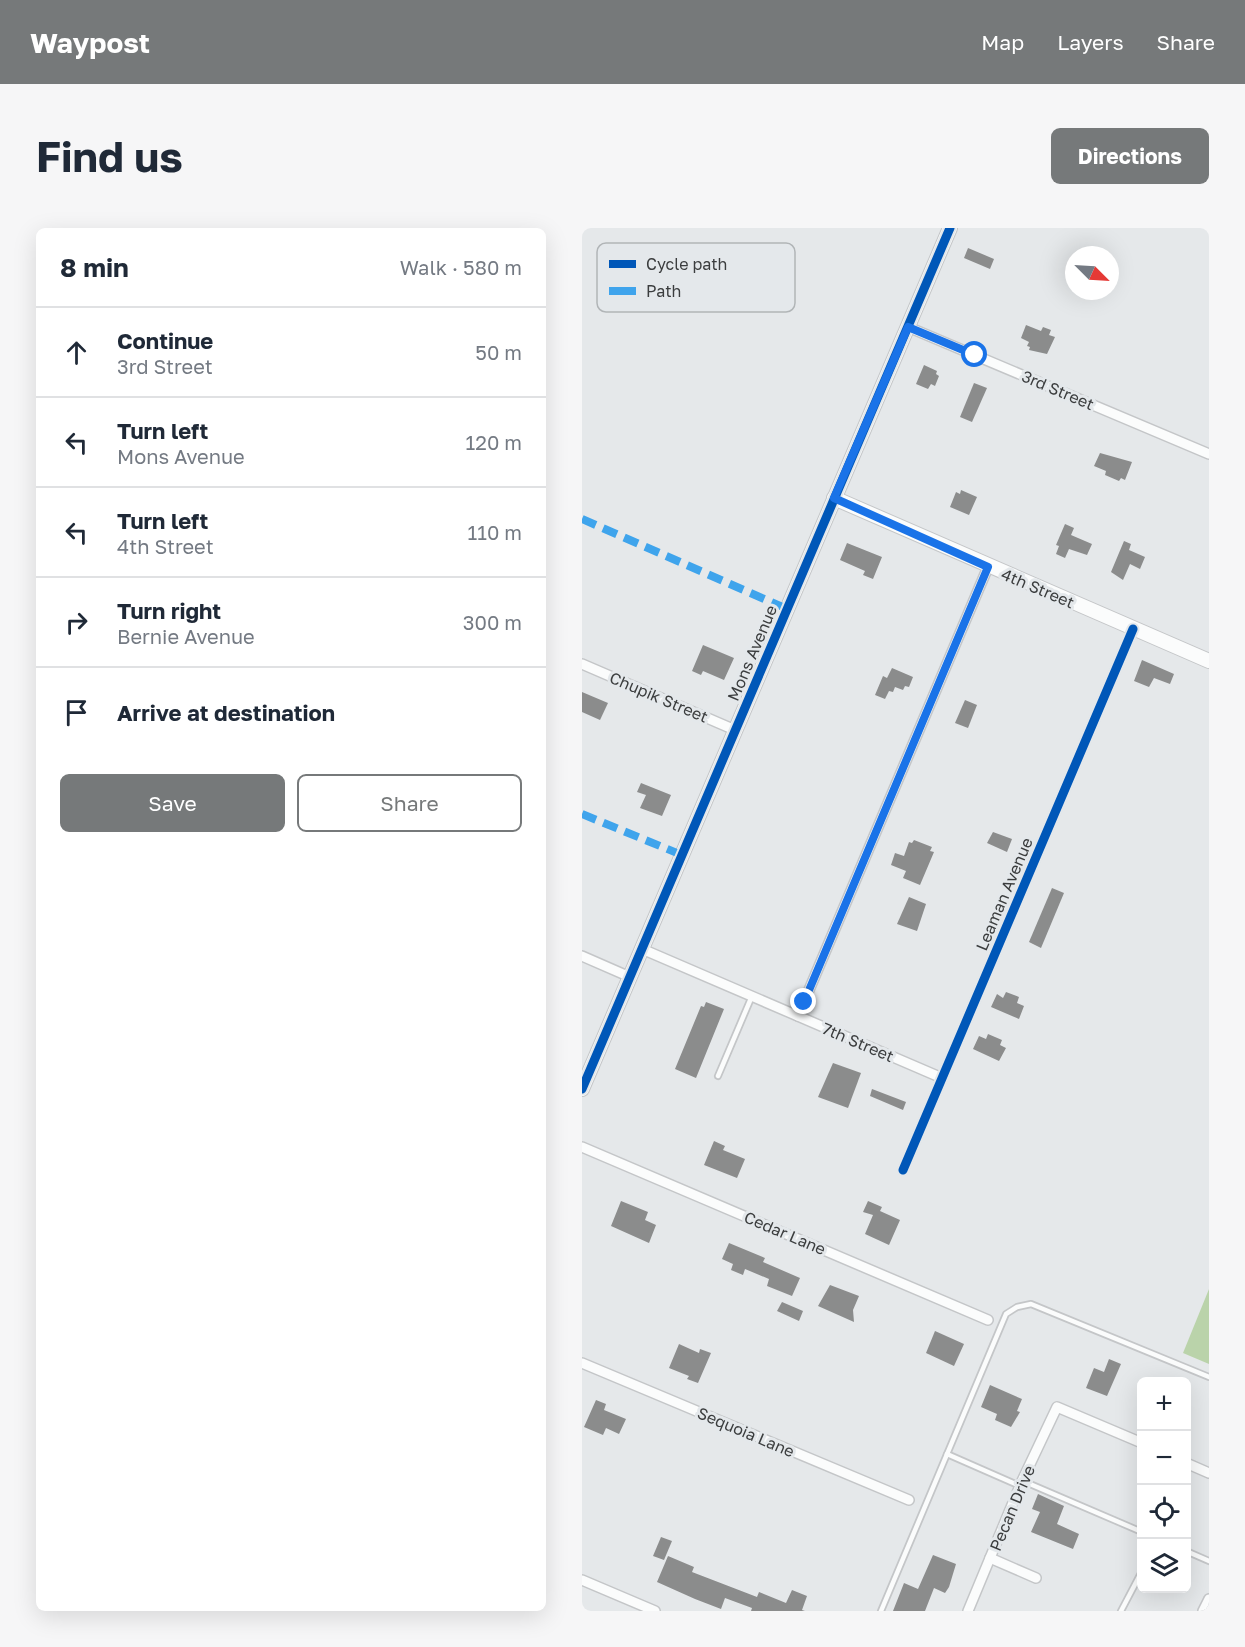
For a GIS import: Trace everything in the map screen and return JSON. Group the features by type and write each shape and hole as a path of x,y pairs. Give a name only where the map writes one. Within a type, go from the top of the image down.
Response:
{"street":[{"name":"Mons Avenue","path":"582,1089 950,228"},
{"name":"3rd Street","path":"908,327 1209,454"},
{"name":"4th Street","path":"834,498 988,567 1209,661"},
{"path":"798,1016 988,567"},
{"name":"Leaman Avenue","path":"903,1170 1132,628"},
{"name":"Chupik Street","path":"582,664 735,730"},
{"name":"7th Street","path":"642,949 942,1078"},
{"path":"582,956 630,976"},
{"name":"Cedar Lane","path":"582,1147 988,1320"},
{"name":"Sequoia Lane","path":"582,1363 909,1500"},
{"name":"Pecan Drive","path":"968,1611 1021,1483 1058,1407 1137,1441"},
{"path":"1191,1465 1209,1473"},
{"path":"990,1558 1035,1578"},
{"path":"582,1580 655,1611"},
{"path":"1203,1611 1209,1599"}],"lane":[{"path":"718,1076 752,996"},
{"path":"881,1611 1006,1314 1017,1306 1031,1304 1209,1377"},
{"path":"947,1454 1137,1530"},
{"path":"1191,1553 1209,1561"},
{"path":"1121,1611 1137,1581"}],"green space":[{"path":"1209,1289 1209,1364 1183,1353"}],"building":[{"path":"968,248 994,259 990,269 964,258"},
{"path":"1026,325 1041,331 1043,327 1051,330 1049,335 1055,337 1047,354 1029,350 1030,347 1027,346 1029,342 1021,338"},
{"path":"924,365 937,371 936,374 939,376 935,386 931,384 928,389 916,384"},
{"path":"974,383 987,388 972,422 960,417"},
{"path":"1100,453 1132,462 1125,480 1121,478 1119,481 1105,475 1106,471 1094,466"},
{"path":"961,490 977,497 969,515 950,507 956,492 960,494"},
{"path":"1065,524 1074,528 1071,535 1092,544 1087,555 1069,549 1065,558 1056,554 1059,546 1056,545"},
{"path":"1124,541 1131,544 1129,550 1145,557 1140,569 1130,564 1123,580 1111,572"},
{"path":"847,543 882,557 873,579 863,575 865,571 840,560"},
{"path":"703,645 734,658 724,680 703,671 701,675 692,671"},
{"path":"1142,660 1174,674 1170,684 1154,678 1149,687 1134,681"},
{"path":"892,668 913,677 909,687 905,686 903,690 895,687 893,692 889,691 885,699 875,695 883,676 887,678"},
{"path":"582,692 608,703 600,720 582,712"},
{"path":"965,700 977,705 968,728 955,723"},
{"path":"641,783 671,795 662,816 640,808 646,795 637,792"},
{"path":"993,832 1012,839 1007,852 987,843"},
{"path":"914,840 932,847 930,851 934,852 920,885 903,878 906,871 891,865 895,853 904,856 909,842 912,843"},
{"path":"1052,888 1064,893 1041,948 1029,942"},
{"path":"909,897 926,904 917,931 897,924"},
{"path":"1006,992 1019,997 1017,1003 1024,1006 1019,1019 991,1007 997,994 1003,998"},
{"path":"706,1002 724,1009 696,1078 675,1069 701,1006 704,1007"},
{"path":"988,1034 1002,1040 1000,1045 1006,1048 999,1061 973,1049 979,1036 986,1039"},
{"path":"833,1063 861,1073 848,1108 818,1097"},
{"path":"872,1089 906,1102 903,1110 870,1096"},
{"path":"714,1141 725,1146 723,1150 745,1159 737,1178 704,1165"},
{"path":"621,1201 648,1212 645,1220 656,1225 649,1243 611,1226"},
{"path":"868,1201 882,1207 880,1211 900,1220 889,1245 865,1234 873,1215 863,1212"},
{"path":"729,1243 765,1258 763,1262 800,1278 792,1296 767,1286 769,1279 745,1269 743,1275 731,1270 733,1264 722,1259"},
{"path":"830,1285 859,1296 853,1310 854,1322 818,1306"},
{"path":"782,1302 803,1311 799,1321 777,1311"},
{"path":"935,1331 964,1344 954,1366 926,1353"},
{"path":"679,1344 699,1353 700,1349 711,1353 698,1383 687,1379 689,1376 669,1368"},
{"path":"1109,1359 1121,1364 1107,1396 1086,1388 1094,1368 1104,1372"},
{"path":"990,1385 1022,1399 1017,1411 1020,1412 1011,1427 995,1420 997,1414 981,1407"},
{"path":"596,1400 606,1404 604,1410 626,1419 619,1434 606,1428 603,1435 584,1427"},
{"path":"1038,1494 1064,1506 1057,1524 1079,1534 1073,1549 1031,1532 1040,1512 1032,1509"},
{"path":"661,1537 672,1541 664,1560 653,1556"},
{"path":"933,1555 956,1564 945,1593 934,1588 925,1611 893,1611 904,1583 918,1589"},
{"path":"668,1556 694,1567 692,1572 757,1597 759,1592 786,1603 792,1590 807,1596 802,1610 805,1611 751,1611 752,1608 725,1598 721,1609 695,1599 657,1582"}],"marked path":[{"path":"582,519 787,609"},
{"path":"582,814 682,855"}],"cycle path":[{"path":"582,1089 950,228"},
{"path":"903,1170 1133,629"}],"route":[{"path":"804,1002 988,567 834,498 908,327 975,355"}]}
